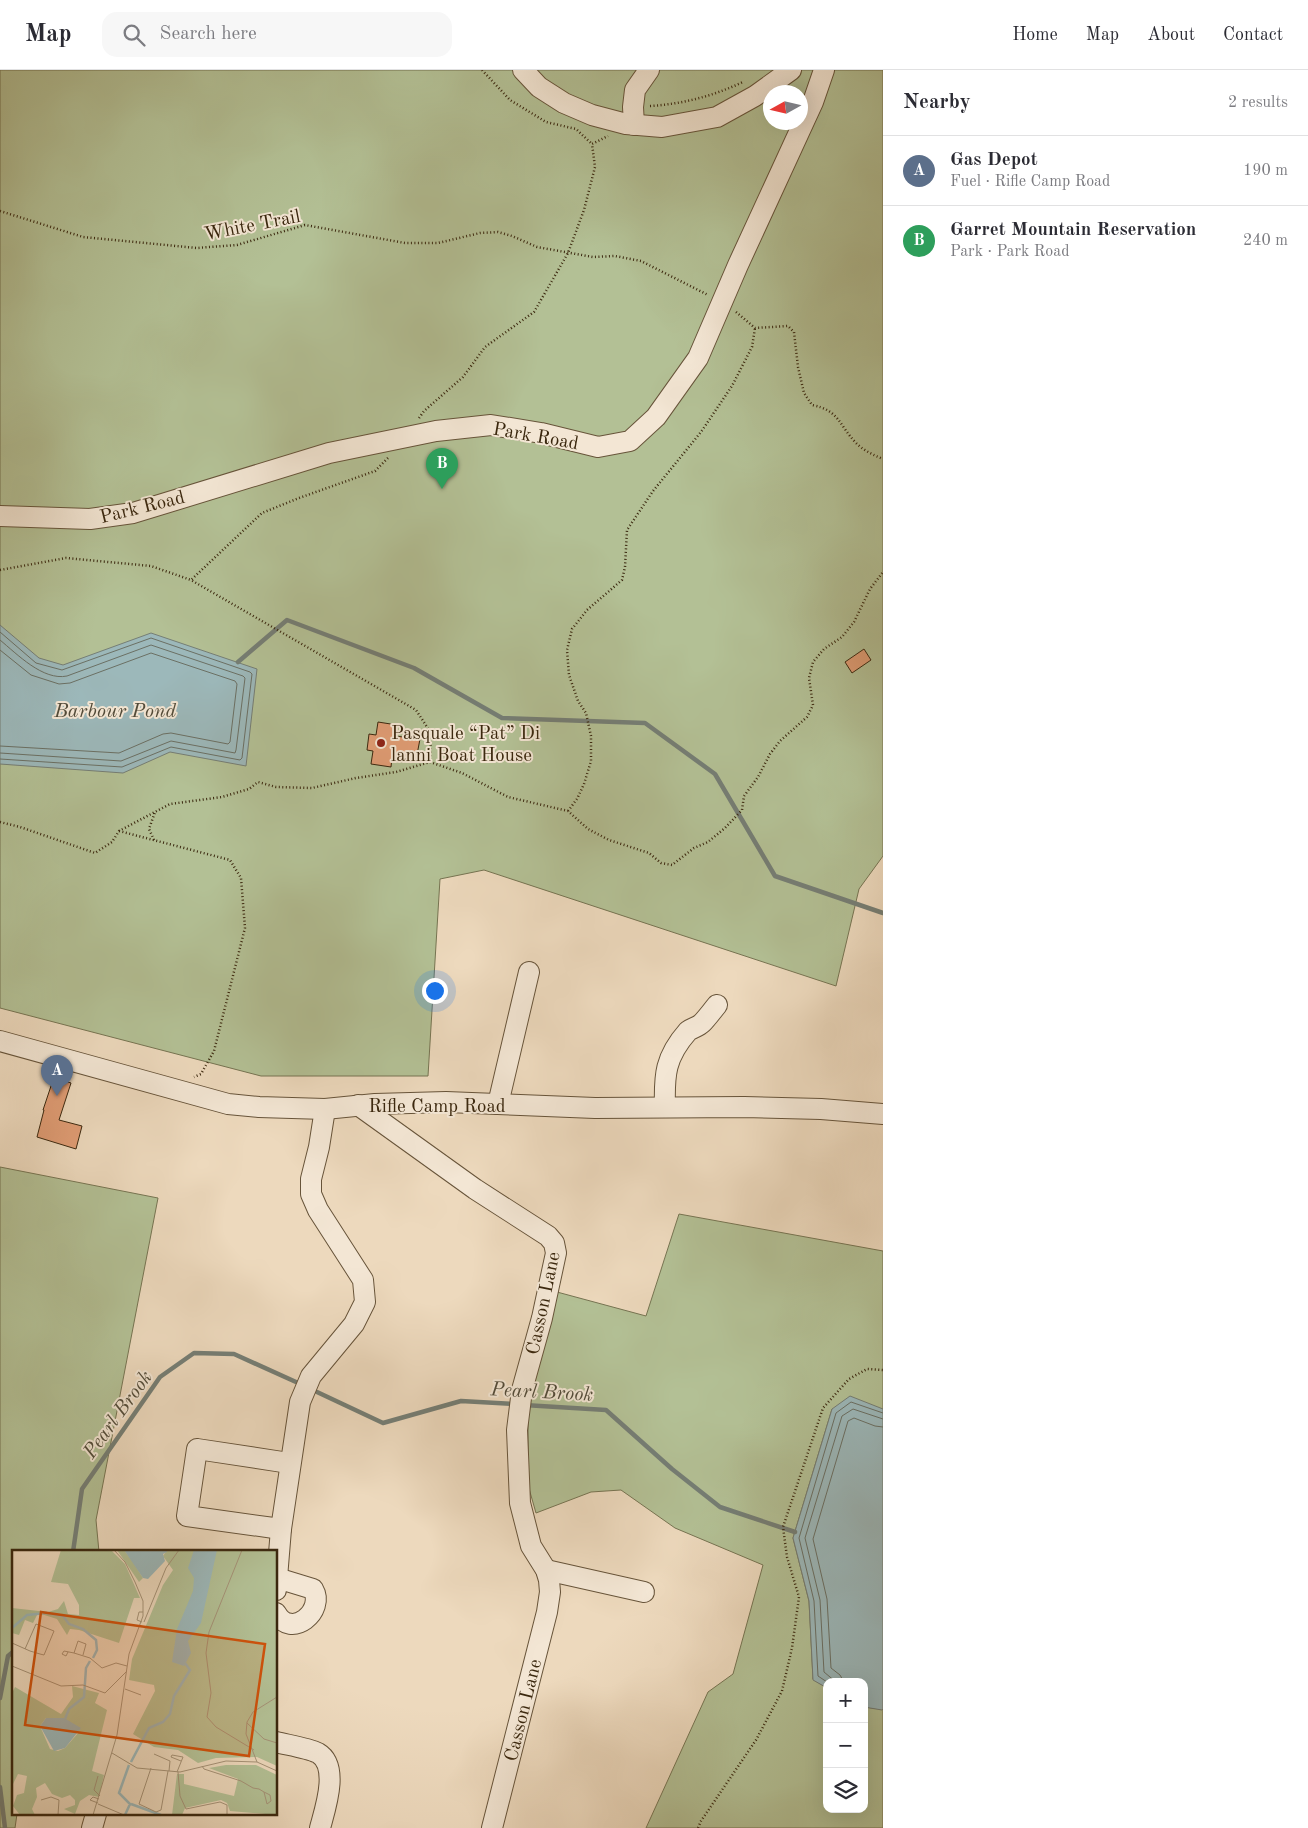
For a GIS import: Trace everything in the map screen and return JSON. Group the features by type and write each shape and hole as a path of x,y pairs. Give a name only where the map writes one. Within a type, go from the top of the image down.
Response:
{"street":[{"path":"523,70 540,87 564,103 592,115 626,124 662,127 717,117 755,96 792,71"},
{"path":"634,124 635,90 649,70"},
{"name":"Park Road","path":"0,516 90,519 133,512 305,460 436,431 491,425 541,433 598,447 630,441 656,417 698,358 813,102 818,74"},
{"path":"498,1104 529,972"},
{"path":"665,1107 664,1077 670,1060 678,1044 690,1029 701,1024 716,1005"},
{"name":"Rifle Camp Road","path":"0,1041 228,1104 259,1107 325,1109 358,1105 446,1102 595,1108 821,1109 883,1114"},
{"name":"Casson Lane","path":"358,1105 475,1190 548,1236 554,1243 556,1253 522,1390 517,1430 520,1503 532,1546 546,1570 550,1592 547,1612 492,1828"},
{"path":"278,1570 289,1463 300,1402 311,1376 354,1324 365,1302 363,1280 318,1210 311,1194 311,1179 319,1147 325,1109"},
{"path":"281,1529 187,1516 197,1450 289,1463"},
{"path":"546,1570 644,1592"},
{"path":"278,1584 313,1589 315,1597 312,1610 303,1623 293,1624 283,1621 278,1615"},
{"path":"278,1743 318,1753 326,1762 330,1775 328,1795 320,1828"}],"path":[{"path":"482,70 510,100 546,122 576,128 592,144"},
{"name":"White Trail","path":"0,211 83,237 197,248 237,244 305,225 405,244 438,243 480,232 498,232 537,247 593,257 615,256 641,261 722,301 755,328"},
{"path":"406,437 424,411 463,377 486,347 534,312 568,253"},
{"path":"568,812 584,784 591,760 591,736 586,713 578,701 569,675 568,650 572,630 587,610 622,580 625,567 627,530 653,491 701,432 732,386 752,347 755,328 788,326 794,332 798,367 804,393 812,405 826,408 856,443 873,455 883,459"},
{"path":"191,580 262,513 375,472 388,458"},
{"path":"0,570 66,558 151,566 191,580 416,710 431,733 430,762"},
{"path":"0,822 95,853 112,842 120,831 170,804 222,797 249,789 258,782 276,787 312,788 356,778 396,772 430,762 462,773 508,797 568,812 588,829 609,840 649,853 661,863 672,865 694,848 708,842 742,810 744,796 758,777 770,754 780,740 807,717 813,705 809,678 812,662 824,650 842,637 854,622 870,589 883,572"},
{"path":"154,840 149,829 155,812"},
{"path":"120,831 230,860 241,878 245,928 214,1051 202,1074 192,1078"},
{"path":"698,1828 756,1740 782,1691 792,1648 799,1597 787,1557 783,1528 823,1408 849,1379 867,1370 883,1370"}],"green space":[{"path":"0,70 883,70 883,856 859,889 836,986 484,870 440,879 428,1076 261,1076 0,1008"},
{"path":"0,1167 158,1198 96,1520 99,1550 12,1550 12,1816 17,1816 15,1828 0,1828"},
{"path":"679,1214 883,1251 883,1409 832,1409 793,1538 809,1601 813,1679 823,1685 823,1813 868,1813 868,1707 883,1709 883,1828 646,1828 708,1692 733,1674 763,1565 675,1528 621,1490 591,1492 536,1513 528,1485 528,1398 557,1292 646,1316"}],"water":[{"name":"Barbour Pond","path":"0,625 39,658 63,665 151,633 257,669 246,766 170,752 123,773 0,764"},
{"path":"850,1396 883,1409 882,1710 868,1708 868,1678 823,1678 823,1686 813,1680 809,1601 793,1538 832,1409"}],"building":[{"path":"864,649 871,660 852,673 845,662"},
{"name":"Pasquale “Pat” Di lanni Boat House","path":"378,722 397,725 395,736 420,739 416,760 392,758 391,767 371,764 373,751 367,750 369,734 376,735"},
{"path":"54,1077 71,1083 59,1120 82,1126 76,1149 37,1137 43,1110"}],"waterway":[{"path":"238,662 287,620 414,668 502,718 645,723 715,774 775,876 883,913"},
{"name":"Pearl Brook","path":"73,1550 82,1489 160,1377 194,1353 234,1354 296,1382"},
{"name":"Pearl Brook","path":"317,1392 383,1423 461,1401 514,1404"},
{"name":"Pearl Brook","path":"524,1405 606,1410 672,1469 720,1507 795,1532"},
{"name":"Pearl Brook","path":"0,1698 8,1656 12,1653"},
{"name":"Pearl Brook","path":"0,1787 5,1828"}],"place":[{"name":"Garret Mountain Reservation","path":"442,489"},
{"name":"Pasquale “Pat” Di lanni Boat House","path":"381,743"},
{"name":"Gas Depot","path":"57,1096"}]}
